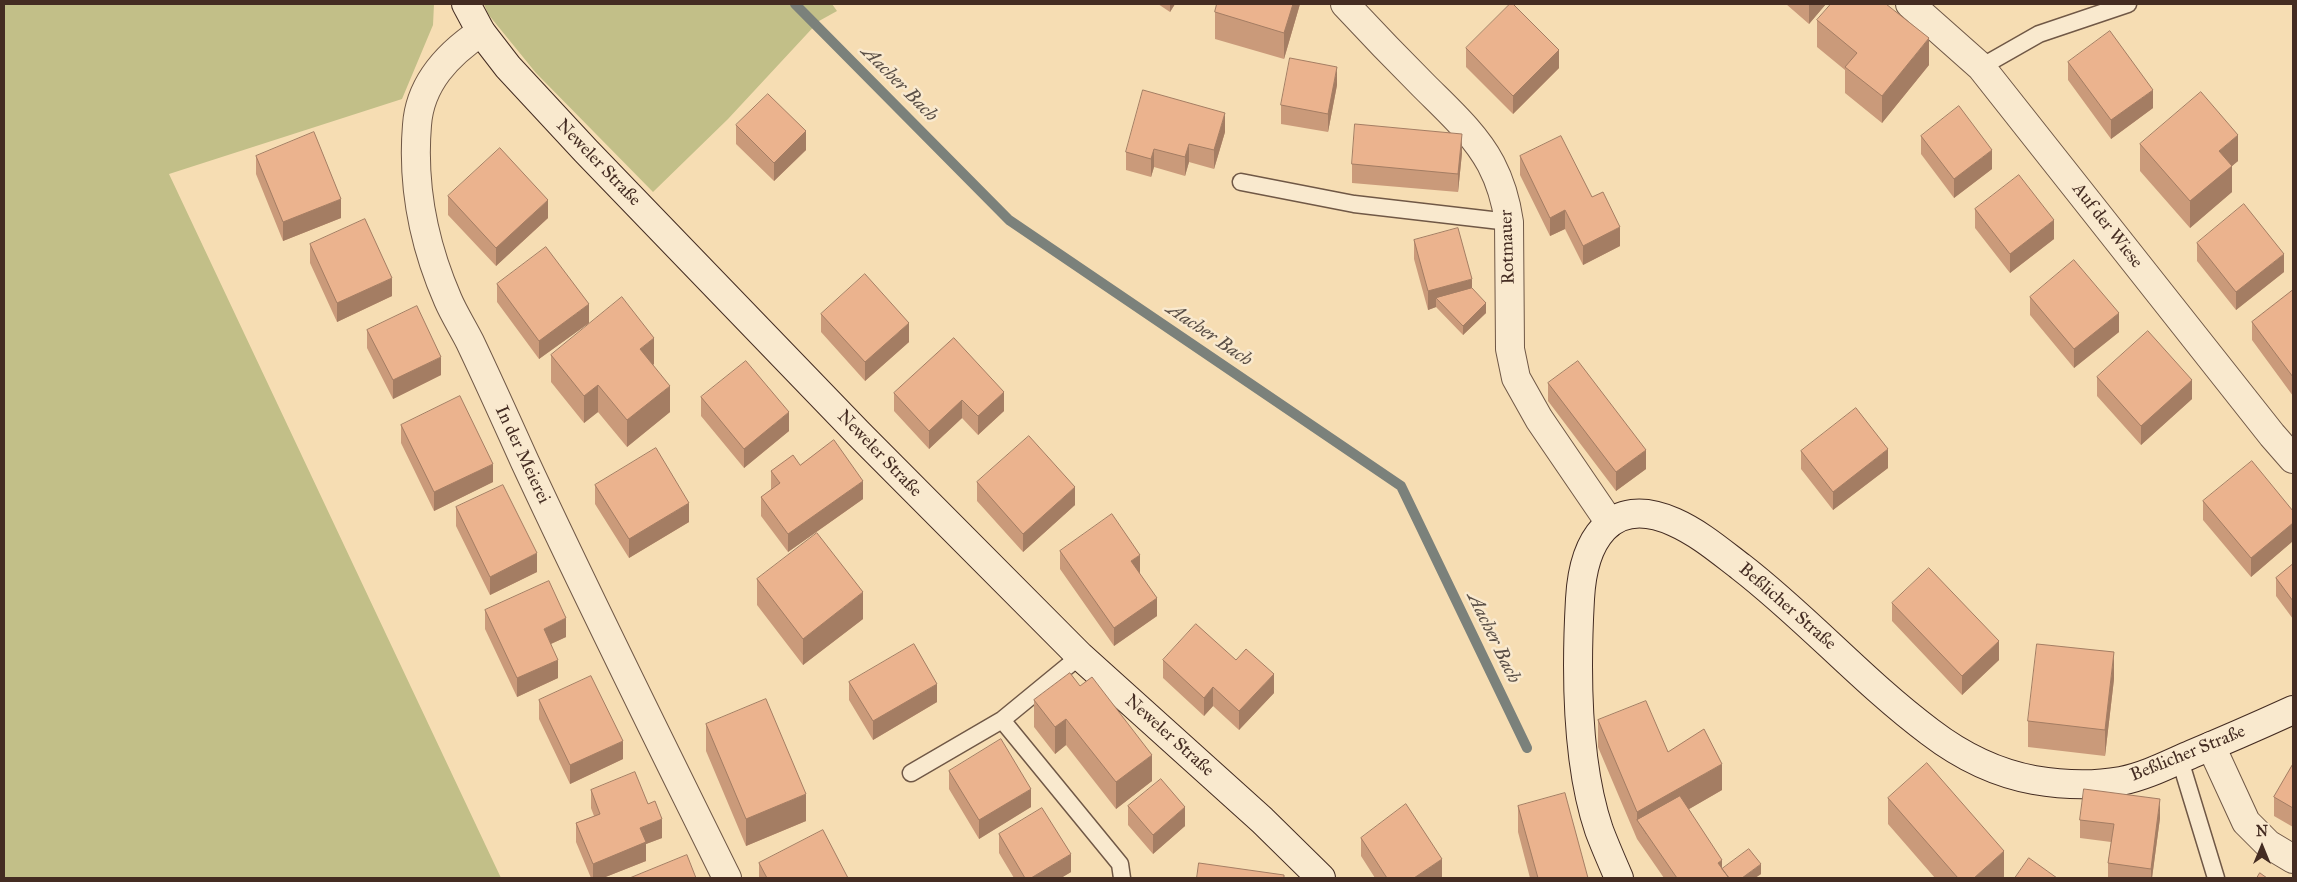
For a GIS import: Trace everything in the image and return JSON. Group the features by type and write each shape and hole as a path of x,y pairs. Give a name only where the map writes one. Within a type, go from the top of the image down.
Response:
{"main road":[{"name":"Neweler Straße","path":"466,4 481,32 508,67 586,152 952,529 1080,656 1262,820 1321,878"},
{"name":"Rotmauer","path":"1345,4 1452,114 1481,147 1500,180 1509,222 1510,349 1516,378 1539,419 1610,523"},
{"name":"Auf der Wiese","path":"1910,4 1981,67 2293,459"},
{"name":"In der Meierei","path":"481,32 465,42 442,65 424,93 417,123 416,171 420,208 428,244 448,300 555,527 727,878"},
{"name":"Beßlicher Straße","path":"1619,878 1599,829 1592,803 1581,732 1577,645 1580,594 1585,564 1592,542 1610,523 1634,514 1661,518 1673,522 1710,543 1762,583 1929,732 1957,751 2005,773 2033,780 2064,784 2096,784 2124,780 2180,760 2293,710"},
{"path":"2211,746 2246,822 2268,844 2293,859"}],"lane":[{"path":"1981,67 2038,34 2128,4"},
{"path":"1241,182 1354,204 1509,222"},
{"path":"911,773 1002,720 1080,656"},
{"path":"1002,720 1120,864 1122,878"},
{"path":"2180,760 2216,878"}],"shaded area":[{"path":"4,4 434,4 433,25 402,99 169,174 501,878 4,878"},
{"path":"484,4 832,4 837,11 819,21 728,119 653,192 536,73 488,14"}],"building":[{"path":"1217,4 1293,4 1284,33 1215,12"},
{"path":"1510,4 1513,4 1559,50 1513,96 1466,48"},
{"path":"1831,4 1886,4 1929,38 1882,96 1845,67 1857,53 1817,20"},
{"path":"2110,31 2153,90 2111,120 2068,62"},
{"path":"1290,58 1337,67 1328,114 1281,105"},
{"path":"1143,90 1225,113 1214,150 1189,144 1185,157 1154,149 1151,159 1126,152"},
{"path":"2201,92 2238,135 2219,151 2232,166 2190,201 2140,144"},
{"path":"768,94 806,131 774,163 736,125"},
{"path":"1959,106 1992,150 1954,179 1921,136"},
{"path":"1355,124 1462,134 1458,174 1352,164"},
{"path":"314,132 341,199 283,222 256,156"},
{"path":"1561,136 1592,197 1603,192 1620,227 1583,246 1565,210 1550,218 1520,156"},
{"path":"500,148 548,200 496,248 448,196"},
{"path":"2019,175 2054,220 2010,254 1975,209"},
{"path":"2244,204 2284,254 2236,292 2197,243"},
{"path":"365,219 392,278 337,303 310,244"},
{"path":"1458,228 1472,279 1428,291 1414,240"},
{"path":"546,247 589,304 539,341 497,284"},
{"path":"2074,260 2119,313 2074,349 2030,297"},
{"path":"865,274 909,323 865,362 821,314"},
{"path":"1472,288 1486,303 1463,326 1436,298"},
{"path":"2293,290 2293,377 2252,322"},
{"path":"622,297 654,338 640,349 670,386 627,420 598,385 584,396 551,355"},
{"path":"417,306 441,357 393,380 367,330"},
{"path":"2148,331 2192,380 2141,426 2097,377"},
{"path":"954,338 1004,392 978,416 962,400 929,431 894,393"},
{"path":"746,361 789,412 744,449 701,397"},
{"path":"1578,361 1646,450 1616,472 1548,383"},
{"path":"460,396 493,464 434,492 401,425"},
{"path":"1856,408 1888,449 1833,492 1801,451"},
{"path":"1029,436 1075,487 1023,534 977,482"},
{"path":"834,440 863,481 788,534 761,497 780,483 771,471 793,455 800,465"},
{"path":"656,448 689,503 629,539 595,485"},
{"path":"2252,461 2293,511 2293,523 2251,558 2203,501"},
{"path":"503,485 537,553 490,577 456,507"},
{"path":"1112,514 1140,555 1131,561 1157,598 1114,628 1060,551"},
{"path":"817,533 863,592 803,639 757,579"},
{"path":"2293,564 2293,601 2276,578"},
{"path":"1929,568 1999,641 1962,676 1892,603"},
{"path":"549,581 566,618 544,629 558,660 517,678 485,610"},
{"path":"1196,624 1236,660 1246,649 1274,674 1239,711 1213,687 1204,698 1163,660"},
{"path":"914,644 937,684 873,721 849,682"},
{"path":"2037,644 2114,652 2105,730 2028,721"},
{"path":"1070,673 1080,686 1092,677 1152,755 1116,782 1066,719 1055,727 1034,700"},
{"path":"591,676 623,741 570,765 539,700"},
{"path":"766,699 806,794 746,819 706,724"},
{"path":"1646,701 1668,752 1704,729 1722,764 1637,812 1598,720"},
{"path":"1001,739 1031,789 979,820 949,771"},
{"path":"1927,763 2004,851 1974,878 1958,878 1888,798"},
{"path":"2293,764 2293,808 2274,797"},
{"path":"635,772 648,804 655,801 662,819 640,828 646,842 593,864 576,823 600,814 591,790"},
{"path":"1161,779 1185,807 1153,835 1128,806"},
{"path":"2084,789 2160,799 2151,869 2108,863 2114,824 2080,820"},
{"path":"1565,793 1588,878 1538,878 1518,806"},
{"path":"1680,796 1722,860 1718,863 1729,878 1677,878 1637,820"},
{"path":"1406,804 1442,859 1414,878 1387,878 1361,838"},
{"path":"1042,808 1071,854 1031,878 1025,878 999,834"},
{"path":"823,830 848,878 767,878 759,863"},
{"path":"1749,849 1761,864 1742,878 1729,878 1722,869"},
{"path":"687,855 696,878 630,878"},
{"path":"2029,858 2057,878 2015,878"},
{"path":"1199,863 1284,875 1284,878 1197,878"},
{"path":"2260,873 2267,878 2257,878"}],"waterway":[{"name":"Aacher Bach","path":"795,4 1009,220 1401,486 1527,748"}]}
